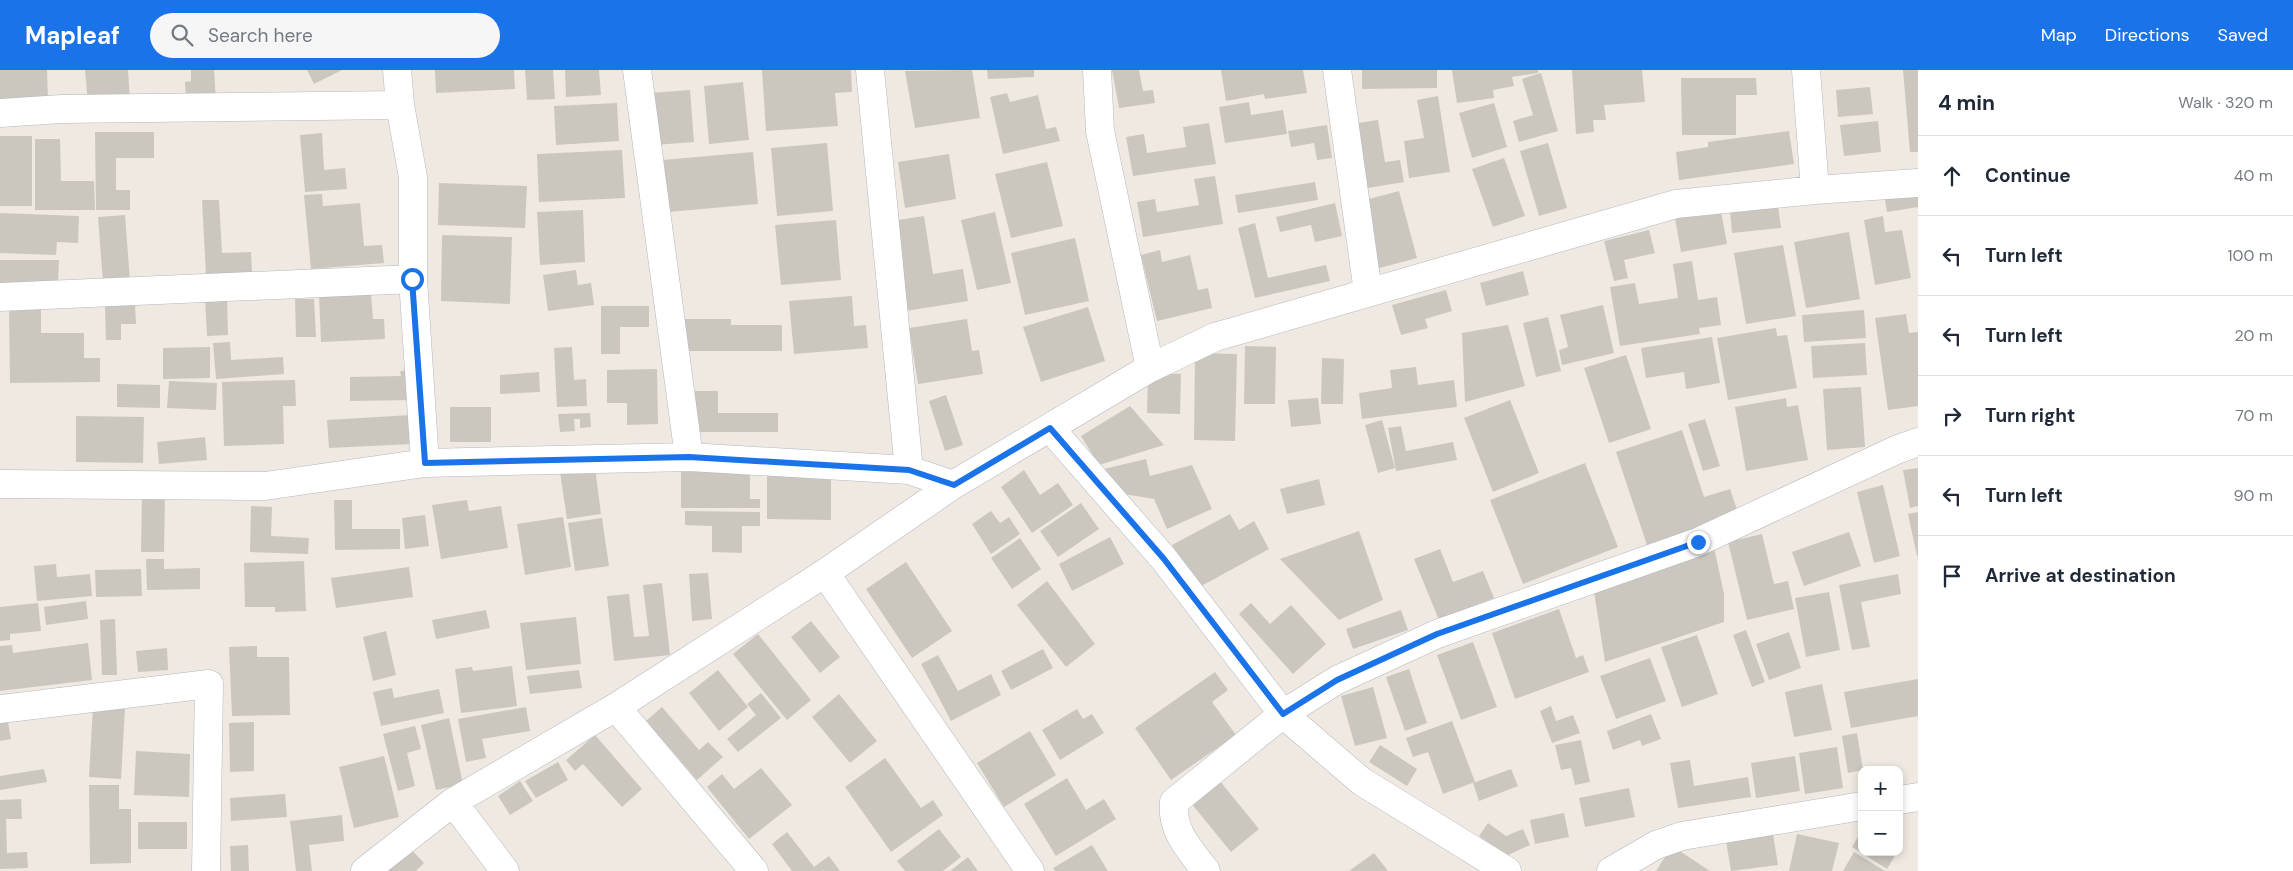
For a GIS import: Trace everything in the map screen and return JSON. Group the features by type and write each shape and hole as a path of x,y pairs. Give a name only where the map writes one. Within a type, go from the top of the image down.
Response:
{"street":[{"path":"397,70 400,105 413,177 412,279 425,463"},
{"path":"637,70 689,457"},
{"path":"870,70 909,470"},
{"path":"1097,70 1100,131 1150,368"},
{"path":"1337,70 1368,292"},
{"path":"1806,70 1815,190"},
{"path":"0,114 62,109 400,105"},
{"path":"365,871 453,802 616,707 825,573 954,485 1150,368 1215,337 1676,204 1815,190 1918,183"},
{"path":"0,297 412,279"},
{"path":"1050,428 1164,559 1283,714 1361,782 1507,871"},
{"path":"1206,871 1178,832 1173,812 1174,802 1283,714 1337,680 1437,634 1698,542 1896,450 1918,442"},
{"path":"0,484 265,486 425,463 689,457 909,470 954,485"},
{"path":"825,573 1030,871"},
{"path":"0,709 209,684 206,871"},
{"path":"616,707 754,871"},
{"path":"1903,799 1918,797"},
{"path":"453,802 505,871"},
{"path":"1611,871 1656,845 1682,836 1858,807"}],"building":[{"path":"0,70 47,70 48,99 0,101"},
{"path":"85,70 128,70 130,100 88,103"},
{"path":"191,70 214,70 216,100 186,102 185,82 191,81"},
{"path":"307,70 342,70 314,84"},
{"path":"435,70 514,70 515,89 436,93"},
{"path":"525,70 553,70 555,99 527,100"},
{"path":"565,70 599,70 601,95 566,97"},
{"path":"762,70 851,70 852,92 835,93 838,126 766,131"},
{"path":"972,70 980,118 915,128 905,71"},
{"path":"987,70 1034,70 1034,77 988,79"},
{"path":"1112,70 1139,70 1143,91 1153,90 1155,103 1119,108"},
{"path":"1221,70 1303,70 1307,93 1265,99 1264,94 1226,101"},
{"path":"1362,70 1437,70 1437,88 1362,89"},
{"path":"1452,70 1538,70 1538,73 1512,77 1514,86 1493,90 1494,98 1457,103"},
{"path":"1572,70 1642,70 1645,102 1604,105 1606,120 1593,120 1594,132 1576,134"},
{"path":"1903,70 1918,70 1918,152 1910,152"},
{"path":"1541,73 1558,131 1519,142 1513,121 1533,115 1522,79"},
{"path":"1681,78 1756,78 1757,95 1736,95 1736,135 1682,135"},
{"path":"743,82 749,140 709,144 704,86"},
{"path":"1870,87 1873,114 1838,117 1836,90"},
{"path":"690,90 694,142 655,145 650,93"},
{"path":"1007,93 1010,102 1038,95 1046,129 1056,127 1060,141 1003,154 990,97"},
{"path":"1438,96 1450,172 1409,178 1404,141 1424,138 1417,100"},
{"path":"1249,102 1251,115 1283,110 1287,134 1225,143 1219,107"},
{"path":"617,103 619,141 556,145 554,106"},
{"path":"1494,103 1507,147 1472,158 1459,113"},
{"path":"1378,120 1385,162 1400,160 1404,182 1362,189 1352,124"},
{"path":"1878,121 1881,152 1844,156 1840,125"},
{"path":"1209,123 1216,164 1133,176 1126,137 1144,134 1147,153 1186,147 1183,127"},
{"path":"1327,125 1332,158 1317,160 1314,143 1291,147 1288,131"},
{"path":"1789,131 1794,164 1679,180 1676,152 1708,147 1708,142"},
{"path":"95,132 154,132 154,158 116,158 116,190 130,190 130,210 96,210"},
{"path":"322,133 324,170 345,168 347,189 305,192 300,135"},
{"path":"0,136 32,136 32,206 0,206"},
{"path":"35,139 60,139 61,181 94,181 95,210 35,210"},
{"path":"827,143 833,211 777,216 771,148"},
{"path":"1548,143 1567,208 1539,216 1520,151"},
{"path":"622,150 625,198 539,202 537,154"},
{"path":"753,152 758,204 668,212 663,160"},
{"path":"949,154 956,199 905,208 898,162"},
{"path":"1504,158 1525,216 1493,227 1472,169"},
{"path":"1047,162 1063,226 1011,238 995,174"},
{"path":"1215,176 1223,224 1143,237 1137,202 1155,199 1157,212 1199,205 1194,179"},
{"path":"1315,182 1318,200 1238,213 1235,195"},
{"path":"439,183 527,186 525,228 438,225"},
{"path":"1918,188 1918,207 1887,212 1884,194"},
{"path":"1399,191 1417,258 1376,269 1358,202"},
{"path":"322,194 323,206 360,203 364,246 382,245 384,263 311,269 304,195"},
{"path":"202,200 219,200 222,253 251,252 252,273 206,275"},
{"path":"1335,203 1342,236 1315,242 1311,225 1280,232 1276,217"},
{"path":"1778,206 1781,228 1732,233 1730,210"},
{"path":"583,210 585,262 540,265 537,212"},
{"path":"1721,211 1727,244 1681,252 1675,218"},
{"path":"995,212 1011,283 977,290 961,220"},
{"path":"0,213 79,216 78,243 57,242 56,255 0,253"},
{"path":"125,215 130,281 103,283 98,217"},
{"path":"924,216 933,274 963,269 968,301 906,311 892,221"},
{"path":"1883,216 1885,232 1902,230 1911,278 1875,285 1864,220"},
{"path":"836,220 841,280 781,285 775,225"},
{"path":"1255,223 1268,278 1326,265 1330,281 1255,298 1238,228"},
{"path":"1649,230 1655,253 1624,260 1628,278 1614,281 1604,241"},
{"path":"1849,232 1860,299 1806,308 1794,242"},
{"path":"442,235 512,237 510,304 441,301"},
{"path":"1075,238 1089,301 1025,315 1011,253"},
{"path":"1783,245 1796,316 1746,324 1734,253"},
{"path":"1160,250 1162,262 1190,255 1198,290 1208,288 1212,308 1157,321 1141,255"},
{"path":"0,260 59,260 58,283 0,283"},
{"path":"1692,261 1698,300 1717,297 1721,325 1699,328 1700,334 1620,346 1610,287 1635,283 1639,304 1678,298 1673,264"},
{"path":"576,270 578,285 591,283 594,305 548,311 543,275"},
{"path":"1523,271 1529,295 1486,306 1480,283"},
{"path":"1446,290 1452,311 1425,319 1428,328 1401,335 1392,305"},
{"path":"371,293 373,319 384,319 385,339 321,342 319,295"},
{"path":"852,296 854,326 866,325 868,348 794,354 789,301"},
{"path":"227,297 228,335 207,336 205,298"},
{"path":"295,299 314,299 316,337 296,337"},
{"path":"135,304 136,324 121,324 121,340 106,340 105,306"},
{"path":"1603,305 1614,353 1562,365 1559,350 1568,347 1560,315"},
{"path":"601,306 649,306 649,327 620,327 620,354 601,354"},
{"path":"1088,307 1105,361 1041,382 1023,327"},
{"path":"9,309 41,309 41,333 84,333 84,358 100,358 100,382 10,383"},
{"path":"1864,310 1866,338 1804,342 1802,315"},
{"path":"1906,314 1909,333 1918,332 1918,406 1888,410 1875,318"},
{"path":"1548,317 1561,371 1536,377 1523,323"},
{"path":"684,319 731,319 731,325 782,325 782,351 684,351"},
{"path":"967,319 972,351 979,350 983,374 918,384 909,328"},
{"path":"1508,325 1525,386 1465,402 1462,333"},
{"path":"1776,328 1777,336 1787,335 1797,388 1728,400 1717,338"},
{"path":"1712,337 1720,383 1686,389 1684,372 1646,378 1641,348"},
{"path":"230,342 231,360 283,357 284,374 216,379 213,343"},
{"path":"1865,343 1867,375 1813,378 1811,346"},
{"path":"1245,346 1276,347 1275,404 1244,404"},
{"path":"210,347 210,378 163,379 163,348"},
{"path":"572,347 574,380 586,379 587,406 557,407 554,348"},
{"path":"1195,353 1237,354 1235,441 1194,440"},
{"path":"1626,355 1651,429 1609,443 1584,368"},
{"path":"1322,358 1344,359 1343,404 1321,404"},
{"path":"1416,367 1418,385 1454,380 1457,407 1362,419 1359,393 1392,388 1390,370"},
{"path":"657,369 658,424 627,425 627,403 607,403 607,370"},
{"path":"414,370 415,400 350,401 350,377 401,376 400,371"},
{"path":"539,372 540,392 500,394 500,375"},
{"path":"1148,373 1181,374 1180,414 1147,413"},
{"path":"295,380 296,406 283,406 284,444 224,446 222,382"},
{"path":"169,381 217,383 216,410 167,408"},
{"path":"117,384 160,385 160,408 117,407"},
{"path":"1861,387 1865,447 1827,450 1823,389"},
{"path":"695,391 718,391 718,413 778,413 778,432 695,432"},
{"path":"946,395 963,445 945,451 929,401"},
{"path":"1318,398 1321,424 1291,427 1288,400"},
{"path":"1786,398 1787,407 1798,405 1808,460 1746,471 1735,407"},
{"path":"1510,400 1539,473 1493,492 1464,418"},
{"path":"1130,406 1164,445 1099,465 1081,436"},
{"path":"450,407 491,407 491,442 450,442"},
{"path":"590,413 591,427 580,428 580,419 574,419 575,431 560,432 558,414"},
{"path":"411,415 413,444 329,448 327,420"},
{"path":"76,416 144,417 143,463 76,462"},
{"path":"1705,419 1720,466 1703,471 1688,424"},
{"path":"1382,420 1395,468 1378,473 1365,425"},
{"path":"1401,426 1406,451 1453,442 1457,460 1396,471 1388,428"},
{"path":"1682,430 1704,497 1730,489 1739,515 1647,545 1616,452"},
{"path":"205,437 207,460 159,464 157,442"},
{"path":"1146,459 1150,476 1192,465 1212,509 1167,529 1154,499 1118,493 1104,469"},
{"path":"1585,463 1618,547 1523,584 1490,500"},
{"path":"595,467 601,514 567,519 560,472"},
{"path":"767,467 789,467 789,477 831,478 831,520 767,519"},
{"path":"681,468 750,468 750,499 760,499 760,508 681,508"},
{"path":"1918,468 1918,506 1910,508 1903,470"},
{"path":"1024,470 1040,495 1058,483 1073,505 1032,533 1001,487"},
{"path":"1319,479 1325,505 1287,514 1280,489"},
{"path":"1883,485 1900,556 1874,563 1857,492"},
{"path":"142,494 165,494 164,552 141,552"},
{"path":"334,500 352,500 352,529 400,529 400,549 335,550"},
{"path":"467,500 469,511 501,506 508,548 441,559 432,505"},
{"path":"1081,503 1099,529 1058,557 1040,531"},
{"path":"251,506 272,507 271,536 309,538 308,554 250,552"},
{"path":"685,511 760,512 760,526 742,526 742,553 712,552 712,526 685,525"},
{"path":"991,511 1000,523 1009,517 1020,534 991,554 972,524"},
{"path":"1918,512 1918,556 1917,556 1908,514"},
{"path":"1230,514 1239,530 1254,521 1269,549 1196,589 1172,545"},
{"path":"425,515 429,546 405,549 402,518"},
{"path":"563,517 571,567 525,575 517,524"},
{"path":"602,518 609,566 575,571 568,523"},
{"path":"1359,531 1383,600 1339,620 1280,559"},
{"path":"1849,532 1861,566 1804,586 1792,552"},
{"path":"1762,534 1774,584 1788,581 1794,609 1747,620 1728,542"},
{"path":"1110,537 1124,564 1072,591 1059,564"},
{"path":"1020,538 1041,569 1012,589 991,558"},
{"path":"1714,547 1724,594 1724,622 1605,662 1594,592"},
{"path":"1440,549 1453,582 1483,571 1494,598 1439,620 1414,559"},
{"path":"146,559 164,559 164,569 200,568 200,589 147,590"},
{"path":"304,561 306,611 275,612 275,607 245,607 244,563"},
{"path":"906,562 952,631 912,658 866,589"},
{"path":"56,564 57,577 90,574 92,596 37,601 34,566"},
{"path":"409,567 413,597 336,608 331,578"},
{"path":"141,569 142,596 96,597 95,570"},
{"path":"708,573 712,619 692,621 689,574"},
{"path":"1898,574 1901,594 1861,602 1870,647 1852,650 1839,585"},
{"path":"1047,581 1095,644 1066,667 1017,605"},
{"path":"662,583 670,655 614,661 607,596 629,594 634,637 649,636 643,585"},
{"path":"1829,592 1840,650 1806,657 1795,598"},
{"path":"86,601 88,619 46,625 44,607"},
{"path":"38,603 41,631 10,634 10,640 0,641 0,607"},
{"path":"1251,603 1270,624 1291,605 1326,644 1293,674 1239,614"},
{"path":"1559,609 1576,658 1583,655 1589,672 1515,699 1492,633"},
{"path":"486,610 490,628 436,639 432,620"},
{"path":"1401,610 1408,630 1353,649 1346,629"},
{"path":"576,617 581,664 526,670 520,623"},
{"path":"115,619 117,675 102,675 100,620"},
{"path":"811,621 840,657 820,673 791,637"},
{"path":"1746,630 1765,682 1752,687 1733,635"},
{"path":"386,631 396,675 373,681 363,637"},
{"path":"1789,632 1801,668 1769,680 1756,644"},
{"path":"758,634 811,700 787,720 733,654"},
{"path":"1697,635 1718,694 1682,707 1661,647"},
{"path":"1473,642 1497,707 1461,720 1437,655"},
{"path":"88,643 92,680 0,691 0,646 12,645 13,653"},
{"path":"257,646 257,657 289,657 290,715 232,716 229,647"},
{"path":"167,648 168,670 138,672 136,651"},
{"path":"1043,649 1053,668 1011,690 1001,671"},
{"path":"938,655 958,691 991,674 1001,695 951,721 921,664"},
{"path":"1650,658 1666,701 1616,719 1600,676"},
{"path":"512,666 517,706 461,713 455,669 472,667 473,671"},
{"path":"1409,669 1427,723 1405,731 1386,677"},
{"path":"579,670 582,688 530,694 527,676"},
{"path":"718,670 748,707 719,731 689,693"},
{"path":"1215,672 1228,690 1212,702 1236,735 1171,780 1135,728"},
{"path":"1918,679 1918,716 1851,728 1844,692"},
{"path":"1822,684 1832,730 1794,737 1785,692"},
{"path":"1373,687 1387,738 1355,746 1341,696"},
{"path":"392,688 394,698 439,689 444,713 381,726 373,692"},
{"path":"761,693 781,718 738,752 727,739 756,715 747,704"},
{"path":"839,694 877,741 850,763 812,717"},
{"path":"93,706 125,708 121,779 89,777"},
{"path":"1551,706 1556,721 1573,715 1580,733 1552,743 1540,711"},
{"path":"526,707 530,731 482,739 486,758 466,762 458,719"},
{"path":"662,707 699,750 708,742 723,757 697,780 646,721"},
{"path":"1077,709 1083,719 1092,714 1104,733 1060,760 1042,730"},
{"path":"1651,714 1661,739 1642,746 1640,740 1613,750 1607,731"},
{"path":"449,718 463,784 436,790 421,725"},
{"path":"1452,721 1475,782 1443,794 1428,752 1413,757 1406,738"},
{"path":"8,722 11,739 0,741 0,723"},
{"path":"254,722 254,771 230,772 229,723"},
{"path":"415,726 421,749 407,753 415,786 398,791 383,734"},
{"path":"1030,731 1056,775 1004,807 977,763"},
{"path":"1857,733 1862,766 1858,766 1858,771 1848,773 1842,736"},
{"path":"595,735 642,789 622,807 583,764 575,771 566,760"},
{"path":"1581,740 1590,782 1575,785 1571,768 1561,770 1555,745"},
{"path":"1380,745 1417,769 1407,786 1369,762"},
{"path":"1837,747 1843,788 1805,794 1799,753"},
{"path":"136,751 190,754 189,797 134,795"},
{"path":"384,756 399,817 354,828 339,767"},
{"path":"1795,756 1800,791 1756,798 1751,763"},
{"path":"885,758 921,808 933,800 943,815 891,852 845,787"},
{"path":"1690,760 1694,786 1748,777 1751,797 1678,808 1670,763"},
{"path":"558,762 568,780 536,798 525,781"},
{"path":"761,768 792,805 749,839 707,787 722,774 734,789"},
{"path":"44,769 47,782 0,790 0,776"},
{"path":"1511,769 1518,786 1479,801 1473,783"},
{"path":"1067,778 1086,810 1104,799 1116,819 1056,856 1024,804"},
{"path":"1219,780 1259,829 1231,852 1191,803"},
{"path":"520,781 533,801 510,815 498,796"},
{"path":"89,785 119,785 119,809 131,809 131,863 90,864"},
{"path":"1629,788 1635,817 1585,827 1579,798"},
{"path":"285,794 287,817 231,821 230,798"},
{"path":"21,799 22,819 6,819 7,853 27,852 28,868 0,869 0,800"},
{"path":"1564,813 1569,837 1535,844 1530,820"},
{"path":"342,815 344,841 309,845 312,871 296,871 290,821"},
{"path":"138,822 187,822 187,849 138,849"},
{"path":"1488,823 1506,836 1523,829 1530,845 1506,856 1479,836"},
{"path":"939,829 961,857 943,871 905,871 897,861"},
{"path":"787,832 814,867 829,856 840,871 792,871 772,844"},
{"path":"1773,834 1778,865 1731,871 1726,841"},
{"path":"1797,834 1839,843 1832,871 1789,871"},
{"path":"1858,837 1858,851 1852,847"},
{"path":"248,845 249,871 231,871 230,846"},
{"path":"1092,845 1108,871 1055,871 1053,868"},
{"path":"408,846 424,863 416,871 381,871"},
{"path":"1672,846 1710,871 1656,871"},
{"path":"1854,852 1885,871 1843,871"},
{"path":"1374,853 1388,871 1349,871"},
{"path":"1866,856 1895,856 1887,869"},
{"path":"968,857 978,871 950,871"}],"route":[{"path":"412,279 425,463 689,457 909,470 954,485 1050,428 1164,559 1283,714 1337,680 1437,634 1698,542"}]}
